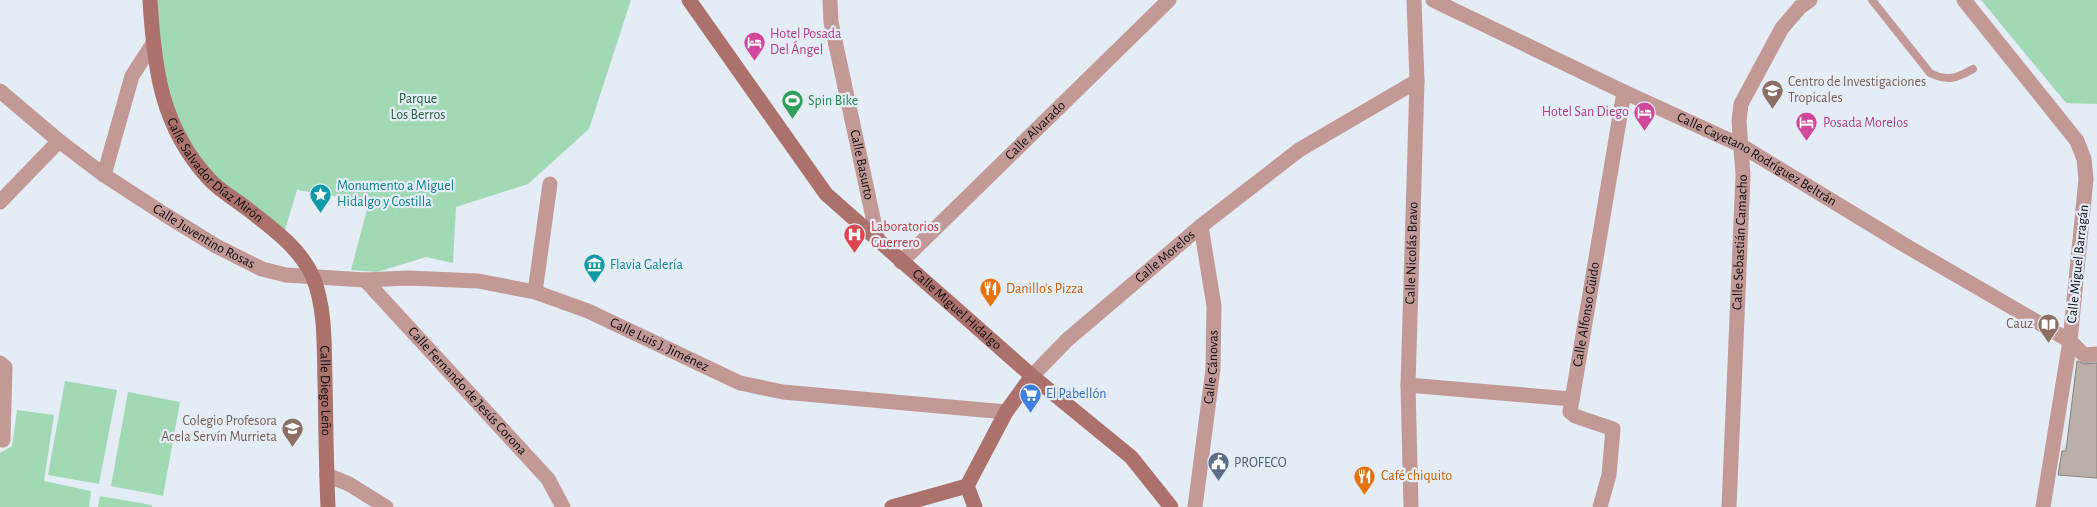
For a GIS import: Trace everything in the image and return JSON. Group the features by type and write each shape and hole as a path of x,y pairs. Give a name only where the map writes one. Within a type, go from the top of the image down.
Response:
{"main road":[{"name":"Calle Salvador Díaz Mirón","path":"150,0 152,45 160,89 172,126 189,154 210,180 298,252 312,276"},
{"name":"Calle Miguel Hidalgo","path":"689,0 826,194 1032,376 1131,457 1171,507"},
{"name":"Calle Diego Leño","path":"312,276 319,298 324,328 328,507"},
{"name":"Calle Morelos","path":"967,486 1006,412 1032,376"},
{"path":"892,507 967,486 975,507"}],"street":[{"name":"Calle Basurto","path":"830,0 831,22 878,241"},
{"name":"Calle Alvarado","path":"901,262 1169,0"},
{"name":"Calle Nicolás Bravo","path":"1411,507 1408,385 1417,81 1414,0"},
{"name":"Calle Cayetano Rodríguez Beltrán","path":"1433,0 1624,92 1740,144 1908,247 2070,341 2084,355 2097,354"},
{"name":"Calle Sebastián Camacho","path":"1729,507 1743,175 1739,121 1742,104 1782,28 1800,7 1810,0"},
{"name":"Calle Miguel Barragán","path":"1964,0 2077,141 2084,159 2086,179 2070,341 2042,507"},
{"path":"104,174 132,76 152,45"},
{"name":"Calle Morelos","path":"1032,376 1067,340 1201,226 1299,150 1417,81"},
{"name":"Calle Juventino Rosas","path":"0,91 59,141 104,174 216,246 262,269 286,275 312,276"},
{"name":"Calle Alfonso Güido","path":"1571,398 1624,92"},
{"path":"0,202 59,141"},
{"path":"535,292 550,184"},
{"name":"Calle Cánovas","path":"1195,507 1213,369 1214,306 1201,226"},
{"name":"Calle Luis J. Jiménez","path":"312,276 365,280 408,278 478,281 535,292 588,311 740,383 783,392 1006,412"},
{"name":"Calle Fernando de Jesús Corona","path":"365,280 548,479 563,507"},
{"path":"0,363 5,367 3,440"},
{"path":"1408,385 1571,398 1570,412 1575,416 1614,429 1609,475 1600,507"},
{"path":"326,475 350,484 386,507"}],"lane":[{"path":"1872,0 1930,73 1940,78 1957,78 1973,68"}],"green space":[{"name":"Parque Los Berros","path":"152,0 631,0 589,129 528,184 456,207 453,263 426,257 377,272 351,270 369,202 297,190 285,230 215,186 162,100"},
{"path":"1981,0 2097,0 2097,104 2066,103"},
{"path":"65,381 117,390 99,484 48,475"},
{"path":"128,392 180,402 163,496 111,486"},
{"path":"17,410 54,415 44,481 91,491 89,507 0,507 0,453 12,446"},
{"path":"100,496 152,505 152,507 98,507"}],"building":[{"path":"2077,361 2084,364 2097,363 2097,478 2058,475 2062,451 2066,451"}],"place":[{"name":"Hotel Posada Del Ángel","path":"754,61"},
{"name":"Centro de Investigaciones Tropicales","path":"1772,109"},
{"name":"Spin Bike","path":"792,120"},
{"name":"Hotel San Diego","path":"1645,131"},
{"name":"Posada Morelos","path":"1807,142"},
{"name":"Monumento a Miguel Hidalgo y Costilla","path":"321,213"},
{"name":"Laboratorios Guerrero","path":"855,254"},
{"name":"Flavia Galería","path":"594,284"},
{"name":"Danillo's Pizza","path":"990,308"},
{"name":"Cauz","path":"2049,343"},
{"name":"El Pabellón","path":"1030,413"},
{"name":"Colegio Profesora Acela Servín Murrieta","path":"293,448"},
{"name":"PROFECO","path":"1218,482"},
{"name":"Café chiquito","path":"1365,495"}]}
